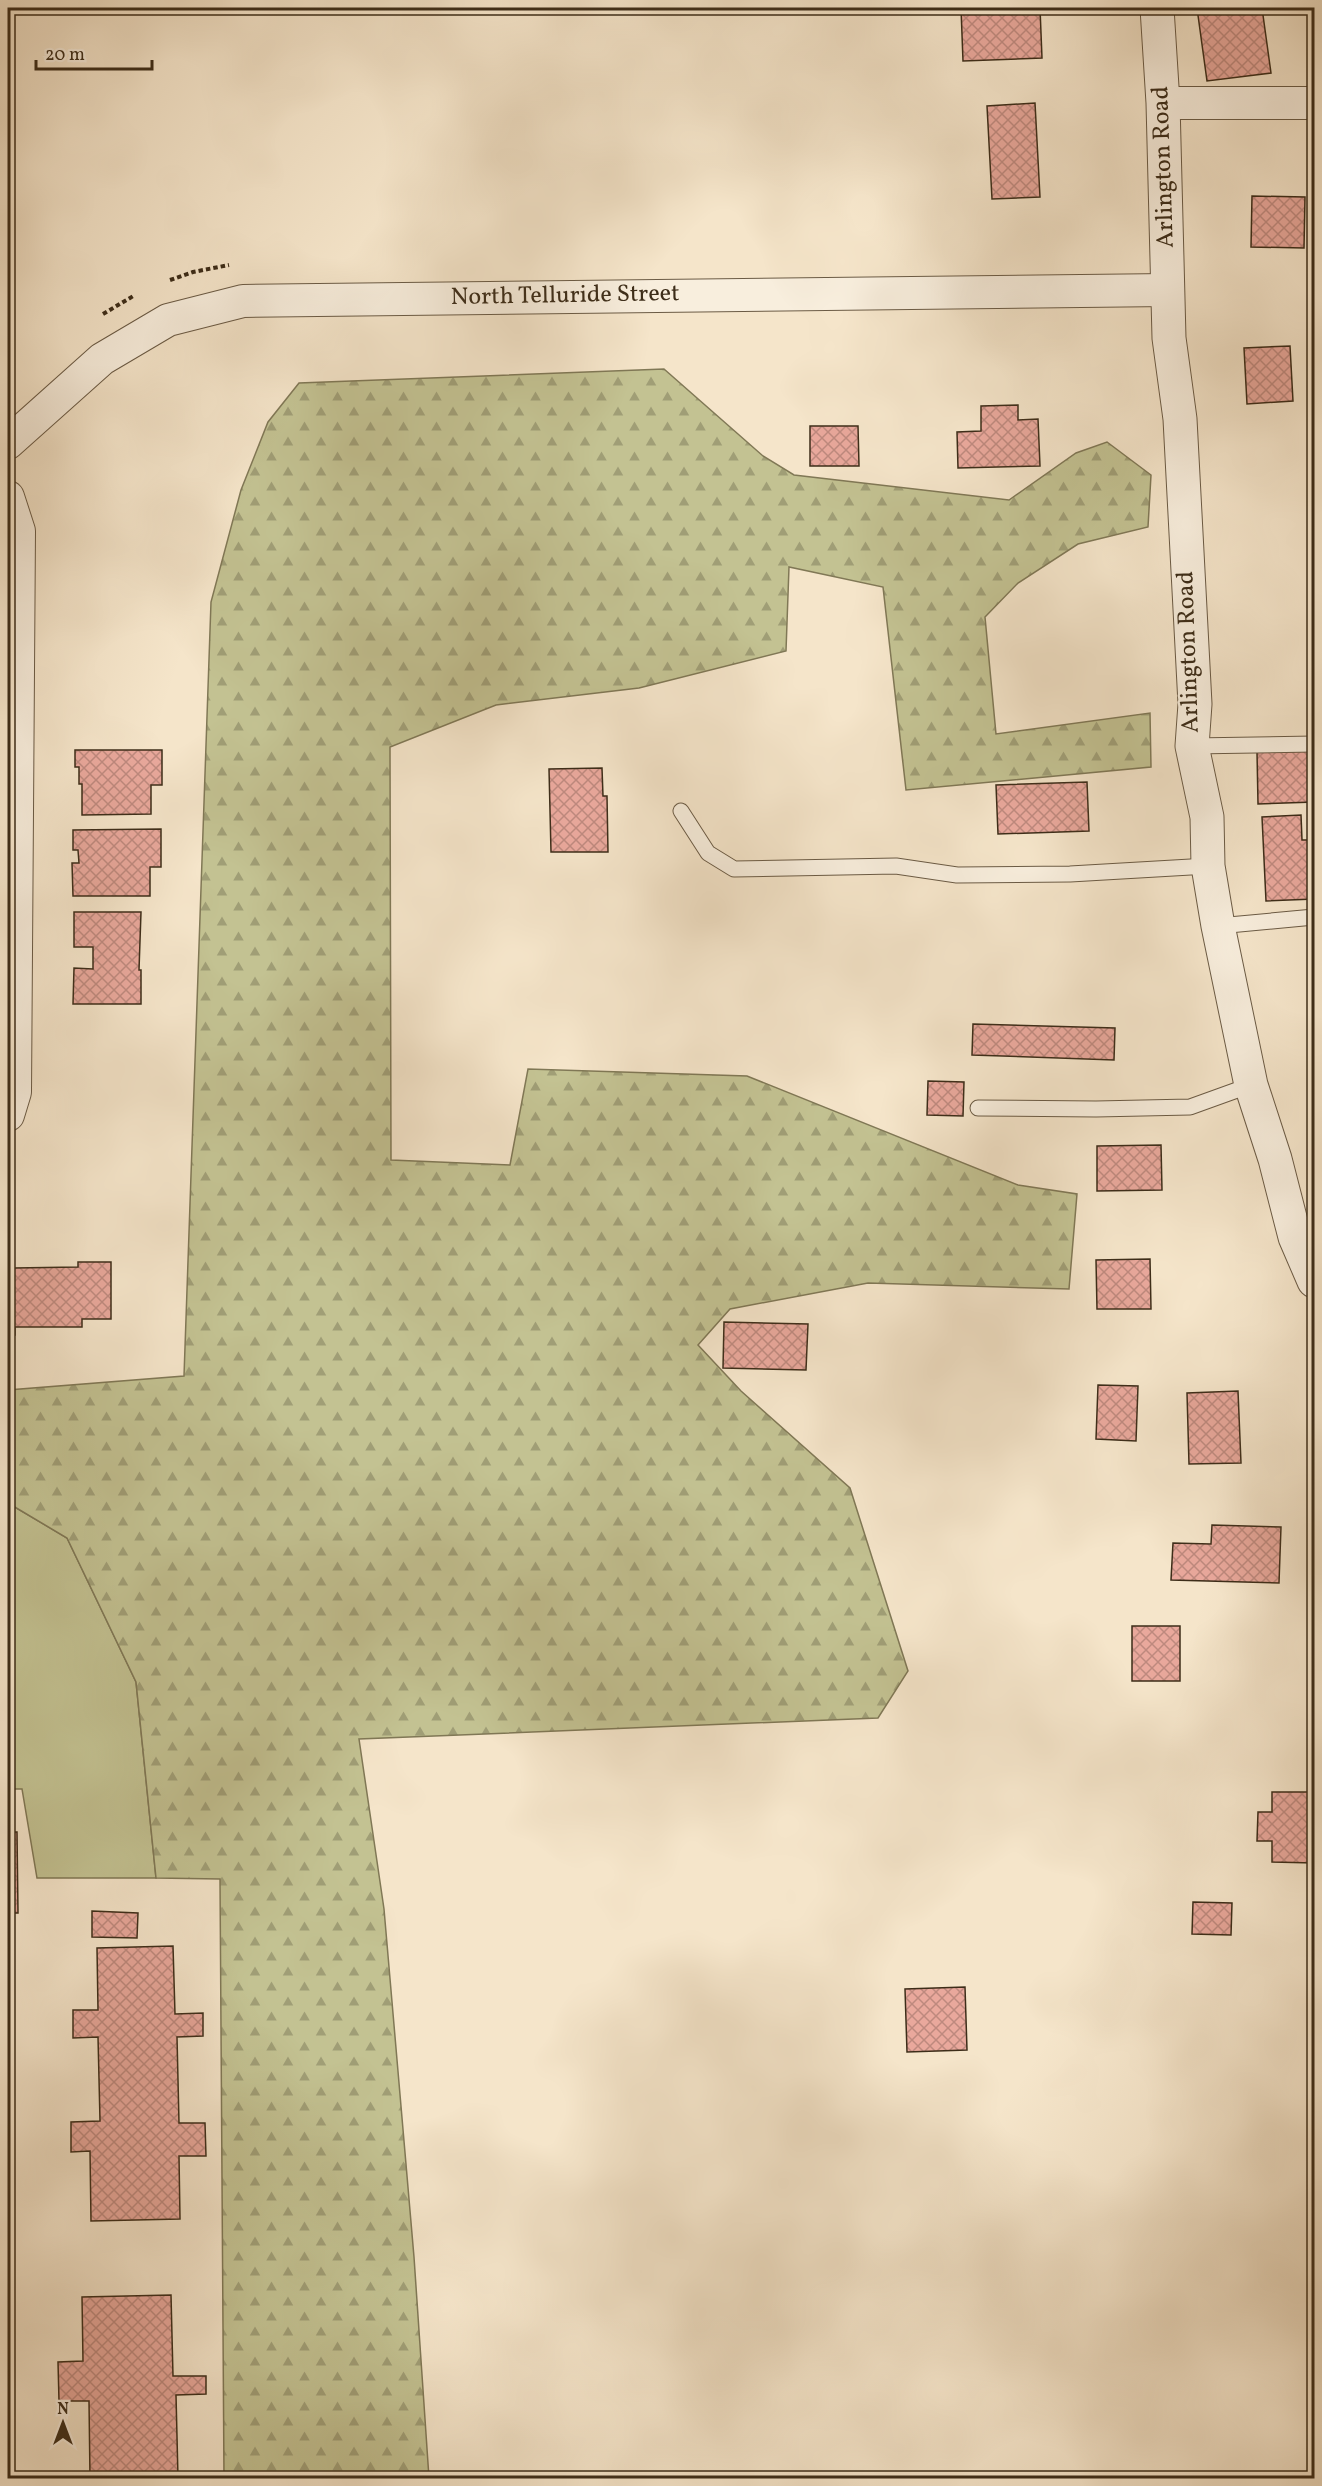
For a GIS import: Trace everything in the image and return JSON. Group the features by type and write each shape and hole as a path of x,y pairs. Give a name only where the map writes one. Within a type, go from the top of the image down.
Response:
{"street":[{"name":"Arlington Road","path":"1157,8 1163,104 1169,338 1180,418 1195,704 1192,747 1207,817 1208,866 1218,926 1251,1085 1275,1159 1294,1237 1314,1281"},
{"path":"1163,104 1314,103"},
{"name":"North Telluride Street","path":"8,443 102,359 168,320 243,301 1168,290"},
{"path":"8,497 19,531 13,724 15,1092 8,1115"}],"lane":[{"path":"1192,747 1314,744"},
{"path":"681,811 708,853 734,869 896,866 957,875 1070,874 1208,866"},
{"path":"1218,926 1314,917"},
{"path":"978,1108 1190,1107 1251,1085"}],"green space":[{"path":"664,369 763,456 794,475 1009,500 1076,453 1107,442 1151,475 1148,527 1078,544 1018,583 985,617 996,734 1150,713 1151,767 906,790 883,587 789,567 786,651 639,688 496,705 390,747 391,1160 510,1165 528,1069 747,1076 1018,1185 1077,1194 1069,1289 868,1283 730,1309 698,1345 741,1391 850,1488 908,1671 878,1718 359,1739 384,1909 414,2257 429,2478 224,2478 220,1879 156,1878 136,1682 67,1538 8,1503 8,1390 184,1376 211,602 241,490 268,422 299,383"},
{"path":"8,1503 67,1538 136,1682 156,1878 37,1878 22,1789 8,1789"}],"building":[{"path":"961,8 1040,8 1042,58 963,61"},
{"path":"1197,8 1262,8 1271,73 1207,81"},
{"path":"1035,103 1040,197 992,199 987,106"},
{"path":"1252,196 1305,197 1304,248 1251,247"},
{"path":"1290,346 1293,401 1247,404 1244,348"},
{"path":"1018,405 1018,420 1038,419 1040,466 958,468 957,432 981,431 981,406"},
{"path":"810,426 858,426 859,466 810,466"},
{"path":"75,750 162,750 162,785 151,785 151,814 82,815 82,784 79,784 79,767 75,767"},
{"path":"1314,751 1314,802 1258,804 1257,752"},
{"path":"602,768 603,796 607,796 608,852 551,852 549,769"},
{"path":"1087,782 1089,831 998,834 996,785"},
{"path":"1301,815 1302,840 1314,840 1314,899 1266,901 1262,817"},
{"path":"161,829 161,867 150,867 150,896 73,896 72,863 79,863 78,850 73,850 73,830"},
{"path":"74,912 141,912 139,970 141,970 141,1004 73,1004 74,968 93,969 93,947 74,947"},
{"path":"973,1024 1115,1028 1114,1060 972,1055"},
{"path":"928,1081 964,1082 963,1116 927,1115"},
{"path":"1161,1145 1162,1190 1097,1191 1097,1146"},
{"path":"1150,1259 1151,1309 1097,1309 1096,1260"},
{"path":"78,1262 111,1262 111,1319 82,1319 82,1327 15,1327 15,1335 8,1335 8,1275 14,1275 14,1268 78,1267"},
{"path":"724,1322 808,1324 806,1370 723,1368"},
{"path":"1098,1385 1138,1386 1136,1441 1096,1439"},
{"path":"1238,1391 1241,1463 1189,1464 1187,1393"},
{"path":"1212,1525 1281,1527 1279,1583 1171,1580 1173,1543 1211,1544"},
{"path":"1132,1626 1180,1626 1180,1681 1132,1681"},
{"path":"1272,1792 1314,1792 1314,1863 1272,1862 1272,1841 1257,1841 1258,1812 1272,1812"},
{"path":"8,1832 17,1832 18,1913 8,1913"},
{"path":"1193,1902 1232,1903 1231,1935 1192,1934"},
{"path":"92,1911 138,1913 137,1938 92,1937"},
{"path":"173,1946 175,2014 203,2013 203,2036 177,2037 179,2123 205,2123 206,2156 179,2156 180,2219 91,2221 90,2151 71,2152 71,2122 100,2121 98,2037 73,2038 73,2010 98,2010 97,1948"},
{"path":"965,1987 967,2050 907,2052 905,1989"},
{"path":"171,2295 173,2376 206,2376 206,2394 176,2395 178,2478 90,2478 89,2401 59,2401 58,2362 83,2361 82,2297"}]}
